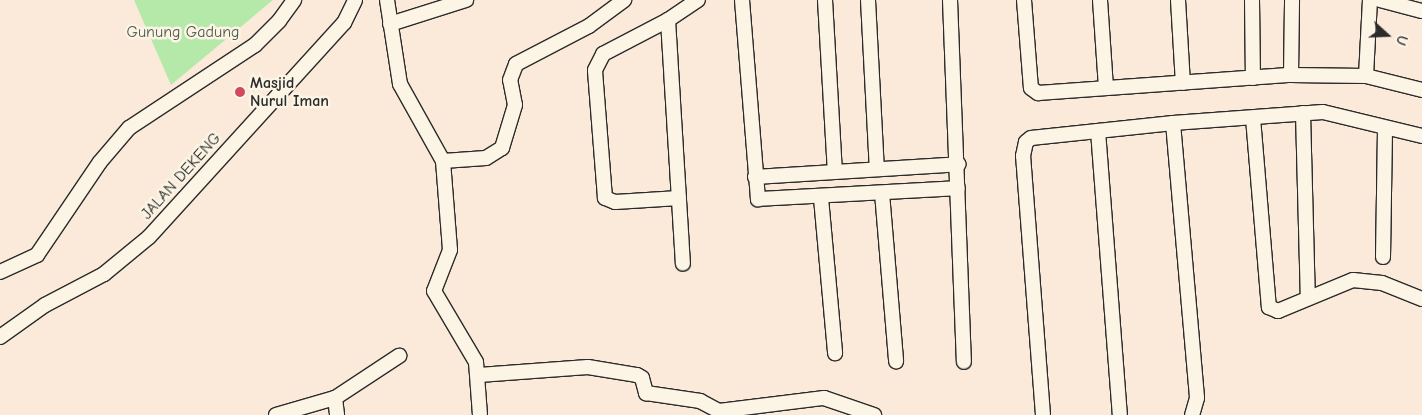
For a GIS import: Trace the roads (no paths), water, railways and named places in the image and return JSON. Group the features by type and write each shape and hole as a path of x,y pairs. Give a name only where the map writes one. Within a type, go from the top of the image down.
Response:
{"street":[{"path":"0,272 37,255 100,162 123,134 143,118 255,45 279,21 294,0"},
{"name":"JALAN DEKENG","path":"0,337 45,305 104,274 172,215 344,22 355,0"},
{"path":"387,0 400,84 443,161 450,250 434,291 468,345 479,375 480,415"},
{"path":"390,24 466,0"},
{"path":"443,161 486,158 502,148 515,105 510,80 516,64 589,26 624,0"},
{"path":"679,198 615,202 602,193 596,64 603,54 668,20 698,0"},
{"path":"742,0 756,197 761,201 958,188"},
{"path":"825,0 835,172"},
{"path":"868,0 878,169"},
{"path":"950,0 959,164 958,188 964,362"},
{"path":"1024,0 1034,92 1183,84 1291,75 1366,76 1422,90"},
{"path":"1100,0 1106,88"},
{"path":"1178,0 1183,84"},
{"path":"1252,0 1253,78"},
{"path":"1291,75 1292,0"},
{"path":"1366,76 1370,0"},
{"path":"1380,0 1422,11"},
{"path":"668,20 683,264"},
{"path":"1304,112 1308,298"},
{"path":"1043,415 1024,148 1031,138 1304,112 1343,115 1385,128 1422,136"},
{"path":"1253,118 1266,302 1269,307 1278,311 1353,280 1382,283 1422,299"},
{"path":"1173,123 1196,398 1192,415"},
{"path":"1383,257 1385,128"},
{"path":"1098,131 1120,415"},
{"path":"755,177 959,164"},
{"path":"882,193 896,361"},
{"path":"821,198 834,353"},
{"path":"276,415 335,398 399,356"},
{"path":"479,375 588,367 642,378 647,393 700,401 719,413 824,398 874,415"},
{"path":"335,398 337,415"}],"place":[{"name":"Masjid Nurul Iman","path":"240,92"}],"park label":[{"name":"Gunung Gadung","path":"183,32"}]}
